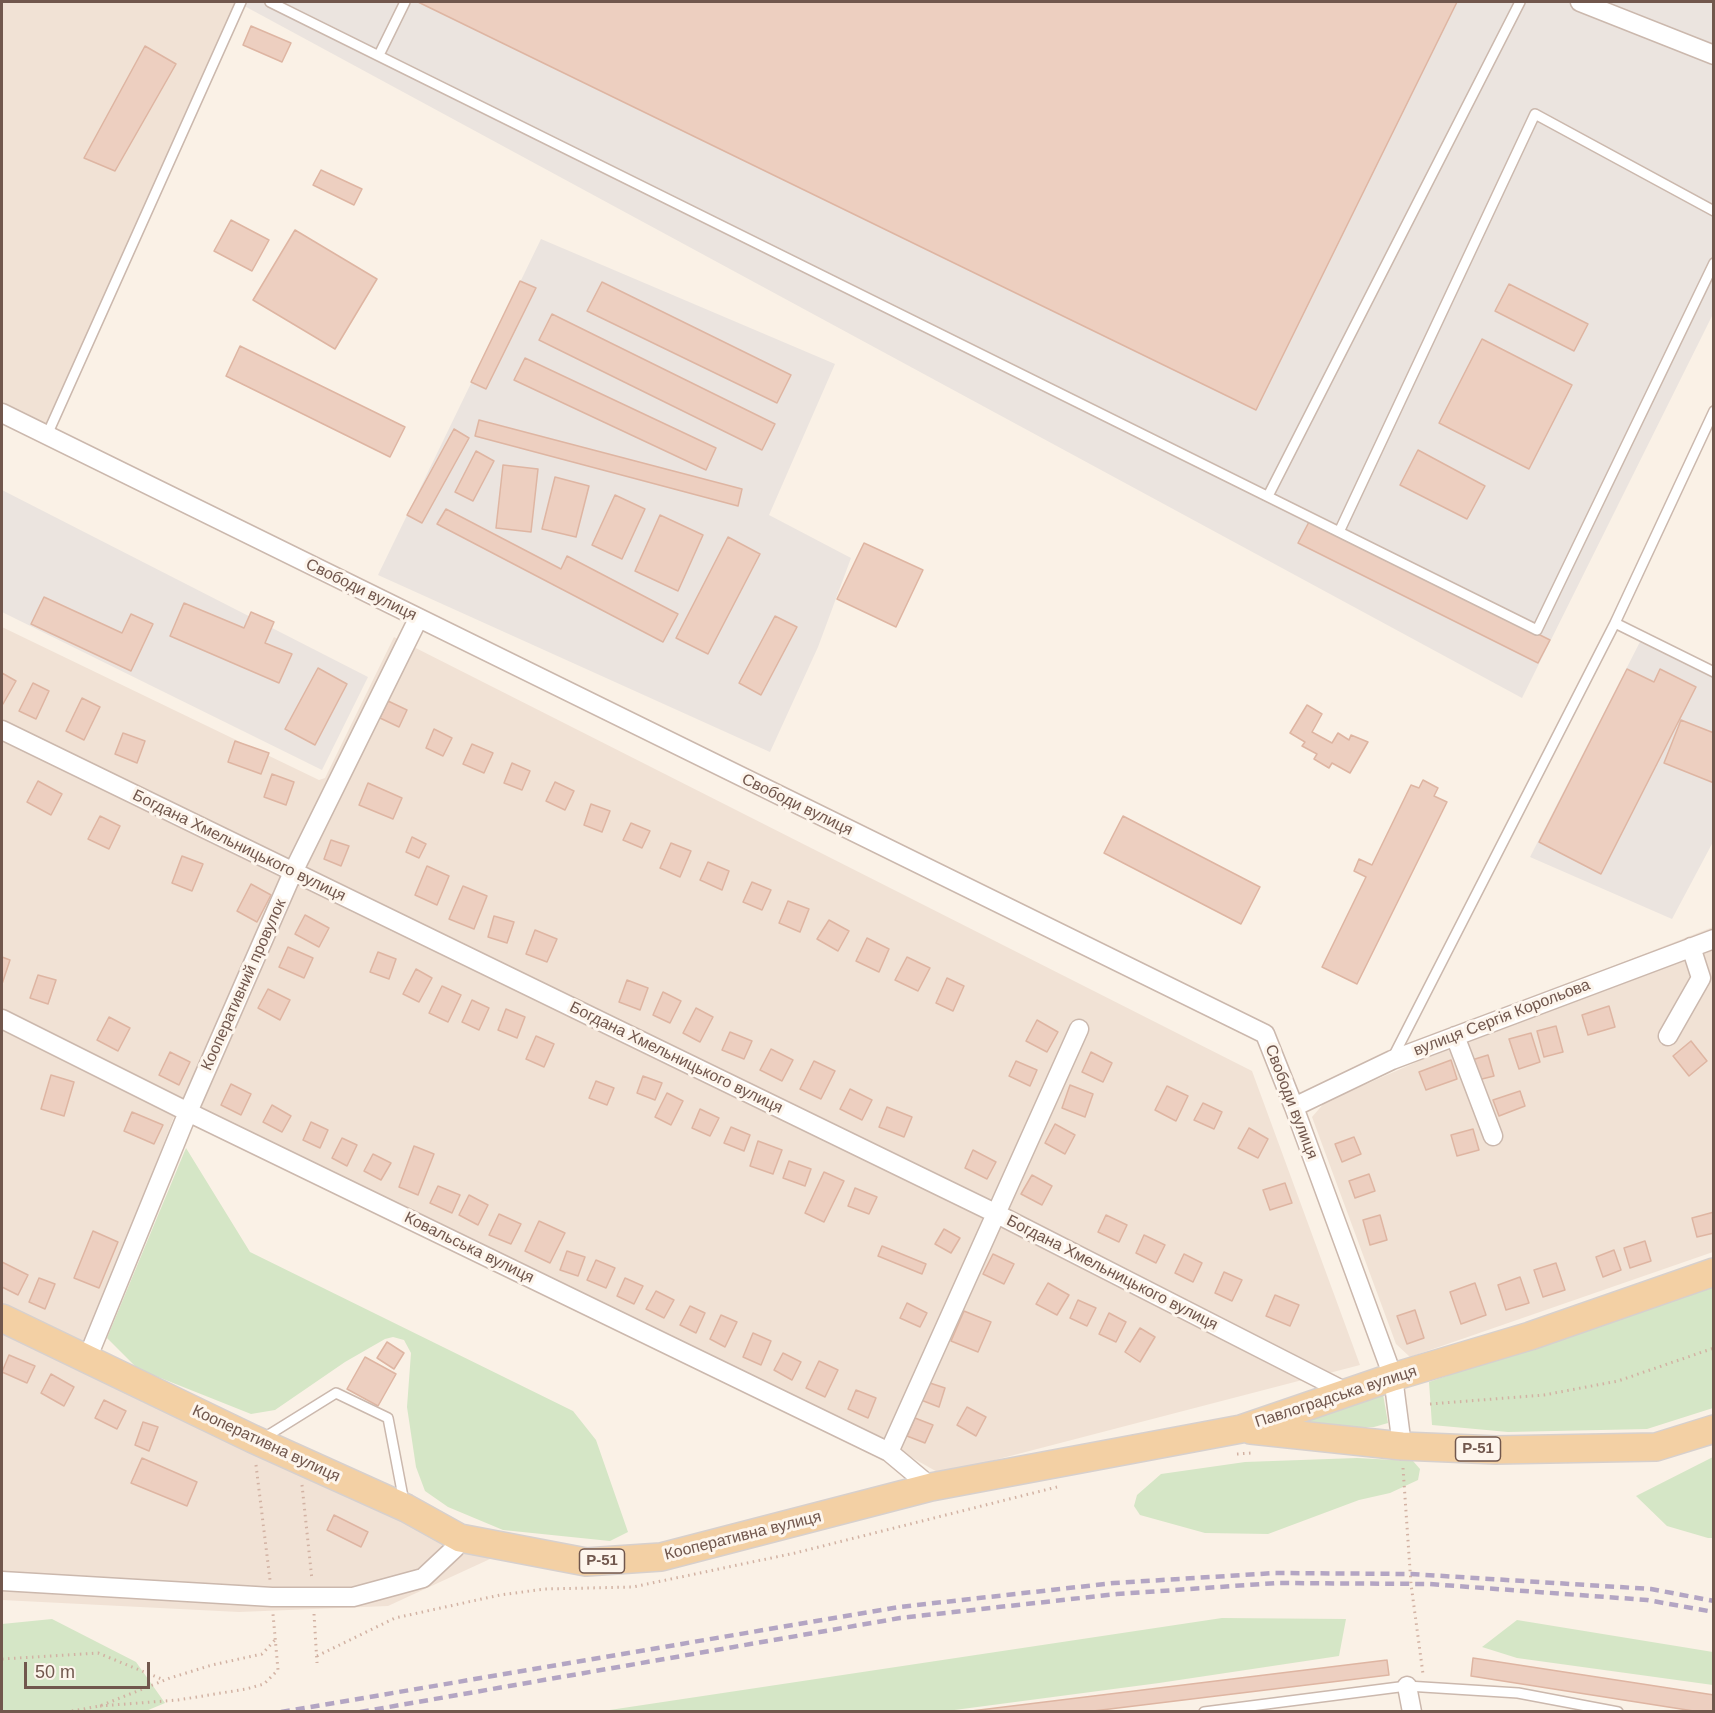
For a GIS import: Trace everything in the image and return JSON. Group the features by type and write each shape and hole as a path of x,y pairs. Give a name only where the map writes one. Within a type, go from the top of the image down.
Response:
{"main road":[{"name":"Павлоградська вулиця","path":"1238,1441 1348,1393 1393,1377 1530,1336 1713,1272"},
{"name":"Кооперативна вулиця","path":"2,1318 255,1440 406,1508 460,1538 586,1562 661,1557 931,1487 1238,1441"},
{"name":"Павлоградська вулиця","path":"1238,1441 1496,1450 1656,1447 1713,1429"}],"street":[{"path":"1580,2 1713,55"},
{"name":"Свободи вулиця","path":"2,413 1265,1034 1393,1377 1402,1446"},
{"name":"Кооперативний провулок","path":"87,1359 188,1112 293,872 418,618"},
{"name":"Богдана Хмельницького вулиця","path":"2,730 997,1214 1348,1393"},
{"name":"вулиця Сергія Корольова","path":"1294,1107 1392,1060 1713,939"},
{"path":"1668,1036 1701,978 1691,947"},
{"name":"Ковальська вулиця","path":"2,1019 188,1112 889,1452 931,1487"},
{"path":"889,1452 1079,1029"},
{"path":"1455,1036 1493,1136"},
{"path":"2,1581 272,1597 353,1596 423,1578 455,1548 460,1538"},
{"path":"1412,1712 1416,1687"}],"lane":[{"path":"47,435 241,2"},
{"path":"270,2 1537,630 1713,263"},
{"path":"379,55 405,2"},
{"path":"1268,496 1520,2"},
{"path":"1339,532 1535,114 1713,211"},
{"path":"1392,1060 1615,623 1713,411"},
{"path":"1615,623 1713,672"},
{"path":"255,1440 336,1393 388,1418 406,1508"},
{"path":"1204,1712 1416,1687 1518,1693 1618,1712"}],"path":[{"path":"1430,1404 1544,1395 1618,1381 1713,1348"},
{"path":"66,1712 100,1706 178,1700 246,1689 264,1684 278,1670 255,1440"},
{"path":"1238,1441 1258,1453"},
{"path":"1402,1446 1416,1687"},
{"path":"300,1461 317,1663"},
{"path":"317,1656 395,1618 500,1595 545,1589 633,1587 795,1553 1059,1487"},
{"path":"100,1706 164,1680 212,1665 262,1654 275,1640"},
{"path":"2,1659 98,1653 164,1680"}],"shaded area":[{"path":"2,2 237,2 47,435 2,413"},
{"path":"237,2 1713,2 1713,314 1522,698"},
{"path":"541,239 835,364 769,515 851,558 818,647 770,752 378,575"},
{"path":"2,490 368,677 322,770 2,612"},
{"path":"2,627 319,780 325,778 394,637 1252,1071 1360,1365 941,1474 877,1438 180,1101 85,1349 2,1309"},
{"path":"1643,636 1713,672 1713,842 1672,919 1530,857"},
{"path":"1713,927 1713,1252 1410,1357 1396,1344 1312,1117 1325,1102 1435,1054 1462,1025"},
{"path":"2,1328 490,1559 388,1606 239,1612 2,1600"}],"green space":[{"path":"186,1148 250,1252 573,1411 596,1440 628,1532 610,1541 503,1530 448,1507 425,1491 416,1467 407,1407 411,1353 404,1340 393,1337 385,1339 345,1362 275,1410 251,1414 138,1369 107,1338"},
{"path":"1713,1285 1713,1408 1647,1429 1508,1432 1432,1425 1429,1382"},
{"path":"1383,1394 1388,1423 1374,1427 1299,1427 1299,1419"},
{"path":"1713,1457 1713,1538 1667,1526 1636,1496"},
{"path":"1357,1458 1413,1461 1420,1469 1418,1480 1390,1493 1359,1500 1268,1534 1205,1533 1140,1515 1134,1506 1137,1495 1161,1474 1245,1462"},
{"path":"1222,1618 1346,1619 1339,1656 947,1711 603,1711"},
{"path":"52,1619 136,1662 165,1703 146,1711 2,1711 2,1624"},
{"path":"1517,1620 1713,1652 1713,1685 1517,1658 1482,1647"}],"building":[{"path":"418,2 1457,2 1256,410"},
{"path":"251,26 291,43 282,62 243,45"},
{"path":"145,46 176,64 115,171 84,158"},
{"path":"321,170 362,189 354,205 313,185"},
{"path":"231,220 269,240 252,271 214,251"},
{"path":"295,230 377,279 335,349 253,300"},
{"path":"520,281 536,288 486,389 471,382"},
{"path":"602,282 791,375 777,403 587,311"},
{"path":"1509,284 1588,324 1574,351 1495,311"},
{"path":"552,314 775,424 762,450 539,340"},
{"path":"1482,339 1572,385 1529,469 1439,423"},
{"path":"240,346 405,427 390,457 226,376"},
{"path":"525,358 716,448 706,470 514,380"},
{"path":"479,420 742,489 738,506 475,436"},
{"path":"454,429 469,438 422,523 407,515"},
{"path":"1418,450 1485,486 1467,519 1400,485"},
{"path":"476,451 494,461 473,501 455,492"},
{"path":"503,465 538,469 531,532 496,528"},
{"path":"555,477 589,486 576,537 542,529"},
{"path":"615,495 645,509 622,559 592,545"},
{"path":"446,509 561,569 567,556 678,614 663,642 437,524"},
{"path":"660,515 703,535 678,591 635,571"},
{"path":"1310,520 1550,640 1538,663 1298,543"},
{"path":"728,537 760,554 708,654 676,638"},
{"path":"864,543 923,570 896,627 837,599"},
{"path":"44,597 122,633 131,614 153,624 131,671 31,624"},
{"path":"184,603 244,628 251,612 274,622 265,643 292,654 279,683 170,636"},
{"path":"775,616 797,627 761,695 739,683"},
{"path":"318,668 347,684 315,745 285,729"},
{"path":"1627,669 1654,682 1660,669 1696,687 1601,874 1539,842"},
{"path":"2,673 16,681 3,704 2,703"},
{"path":"33,683 49,691 36,719 19,711"},
{"path":"82,698 100,707 84,740 66,731"},
{"path":"388,701 407,710 399,727 380,718"},
{"path":"1307,705 1322,714 1312,732 1332,743 1338,733 1349,740 1351,735 1368,742 1350,773 1332,763 1329,768 1314,759 1317,754 1302,746 1305,742 1290,733"},
{"path":"1681,720 1714,733 1714,783 1664,763"},
{"path":"434,729 452,738 443,756 426,748"},
{"path":"123,733 145,741 137,763 115,754"},
{"path":"235,741 269,753 261,774 228,762"},
{"path":"472,744 493,753 484,773 463,764"},
{"path":"512,763 530,771 522,790 504,783"},
{"path":"272,774 294,782 286,805 264,797"},
{"path":"1423,780 1438,788 1434,796 1447,802 1357,984 1322,967 1366,877 1354,871 1359,859 1372,865 1411,785 1419,788"},
{"path":"38,781 62,794 51,815 27,802"},
{"path":"555,782 574,791 565,810 546,801"},
{"path":"368,783 402,798 393,819 359,805"},
{"path":"591,804 610,811 602,832 584,825"},
{"path":"100,816 120,826 109,849 88,839"},
{"path":"1123,816 1260,887 1241,924 1104,853"},
{"path":"631,823 650,831 642,848 623,840"},
{"path":"412,837 426,844 419,858 406,852"},
{"path":"331,840 349,846 341,866 324,859"},
{"path":"671,843 691,851 680,877 660,868"},
{"path":"182,856 203,864 192,891 172,883"},
{"path":"708,862 729,871 722,890 700,880"},
{"path":"427,866 449,876 437,905 415,895"},
{"path":"752,882 771,890 762,910 743,902"},
{"path":"251,884 271,895 257,922 237,911"},
{"path":"463,886 487,896 474,929 449,919"},
{"path":"788,901 809,909 800,932 779,923"},
{"path":"305,915 329,928 319,947 295,934"},
{"path":"494,916 514,922 507,943 488,937"},
{"path":"829,920 849,931 838,951 817,939"},
{"path":"535,930 557,939 547,962 526,954"},
{"path":"867,938 889,949 879,972 856,961"},
{"path":"288,947 313,958 304,978 279,967"},
{"path":"378,952 396,959 389,979 370,972"},
{"path":"2,957 10,960 2,984"},
{"path":"907,957 930,968 918,991 895,980"},
{"path":"416,969 432,978 419,1002 403,994"},
{"path":"38,975 56,980 48,1004 30,998"},
{"path":"947,978 964,986 953,1011 936,1003"},
{"path":"627,980 648,988 640,1010 619,1002"},
{"path":"442,986 461,995 448,1022 429,1013"},
{"path":"268,989 290,1000 280,1020 258,1008"},
{"path":"663,992 681,1001 670,1023 653,1015"},
{"path":"472,1000 489,1008 479,1030 462,1022"},
{"path":"1609,1006 1615,1027 1588,1035 1582,1015"},
{"path":"696,1008 713,1017 700,1042 683,1033"},
{"path":"506,1009 525,1017 517,1038 498,1030"},
{"path":"109,1017 130,1028 118,1051 97,1040"},
{"path":"1037,1020 1058,1032 1047,1052 1026,1041"},
{"path":"1556,1026 1563,1052 1544,1057 1537,1031"},
{"path":"730,1032 752,1041 744,1059 722,1050"},
{"path":"1531,1033 1540,1062 1519,1069 1509,1039"},
{"path":"536,1036 554,1044 544,1067 526,1059"},
{"path":"1691,1041 1707,1061 1689,1076 1673,1056"},
{"path":"771,1049 793,1060 782,1081 760,1070"},
{"path":"170,1052 190,1062 179,1085 159,1075"},
{"path":"1091,1052 1112,1063 1103,1082 1082,1072"},
{"path":"1488,1055 1494,1076 1478,1080 1472,1060"},
{"path":"1451,1060 1457,1079 1426,1090 1419,1072"},
{"path":"814,1061 835,1071 821,1099 800,1089"},
{"path":"1016,1061 1037,1070 1030,1086 1009,1076"},
{"path":"51,1075 74,1082 64,1116 41,1109"},
{"path":"643,1076 662,1083 655,1100 637,1093"},
{"path":"596,1081 614,1088 607,1105 589,1098"},
{"path":"231,1084 251,1094 241,1115 221,1105"},
{"path":"1070,1085 1093,1094 1085,1117 1062,1108"},
{"path":"1167,1086 1188,1096 1176,1121 1155,1110"},
{"path":"850,1089 872,1100 862,1120 840,1109"},
{"path":"1520,1091 1525,1106 1499,1116 1493,1100"},
{"path":"667,1093 683,1101 671,1125 655,1117"},
{"path":"1203,1103 1222,1112 1214,1129 1194,1120"},
{"path":"272,1105 291,1116 282,1132 263,1122"},
{"path":"887,1107 912,1117 904,1137 879,1127"},
{"path":"700,1109 719,1118 710,1136 692,1128"},
{"path":"132,1112 163,1125 154,1144 124,1131"},
{"path":"311,1122 328,1130 320,1148 303,1140"},
{"path":"1055,1124 1075,1135 1065,1154 1045,1143"},
{"path":"731,1127 750,1135 744,1151 724,1143"},
{"path":"1249,1128 1268,1139 1258,1158 1238,1148"},
{"path":"1473,1129 1479,1150 1457,1156 1451,1135"},
{"path":"1354,1137 1361,1154 1342,1162 1335,1144"},
{"path":"342,1138 357,1145 347,1166 332,1158"},
{"path":"758,1141 782,1150 773,1174 750,1166"},
{"path":"414,1146 434,1154 418,1195 399,1187"},
{"path":"973,1150 996,1162 987,1179 965,1168"},
{"path":"373,1154 391,1163 381,1180 364,1171"},
{"path":"789,1161 811,1169 805,1186 783,1178"},
{"path":"824,1172 844,1181 824,1222 805,1213"},
{"path":"1369,1174 1375,1191 1355,1198 1349,1181"},
{"path":"1032,1175 1052,1186 1042,1205 1021,1194"},
{"path":"1285,1183 1292,1203 1270,1210 1263,1190"},
{"path":"438,1186 460,1195 452,1213 430,1203"},
{"path":"855,1188 877,1197 869,1214 848,1206"},
{"path":"469,1195 488,1205 478,1225 459,1215"},
{"path":"1714,1212 1714,1233 1697,1237 1692,1218"},
{"path":"499,1214 521,1224 511,1244 489,1235"},
{"path":"1106,1215 1127,1225 1119,1242 1098,1232"},
{"path":"1380,1215 1387,1240 1370,1245 1363,1220"},
{"path":"539,1221 565,1233 550,1263 525,1251"},
{"path":"944,1229 960,1238 951,1253 935,1244"},
{"path":"93,1231 118,1242 99,1288 74,1278"},
{"path":"1144,1235 1165,1245 1156,1263 1136,1253"},
{"path":"1645,1241 1651,1261 1630,1268 1624,1248"},
{"path":"882,1246 926,1264 922,1274 878,1256"},
{"path":"1614,1250 1621,1270 1603,1277 1596,1257"},
{"path":"567,1251 585,1257 578,1276 560,1270"},
{"path":"993,1254 1014,1264 1004,1284 983,1274"},
{"path":"1184,1254 1202,1263 1193,1282 1175,1273"},
{"path":"596,1260 615,1268 606,1288 587,1280"},
{"path":"2,1262 28,1275 18,1295 2,1287"},
{"path":"1556,1263 1565,1290 1543,1297 1534,1270"},
{"path":"1224,1272 1242,1280 1232,1301 1215,1293"},
{"path":"1520,1277 1529,1303 1506,1310 1498,1285"},
{"path":"39,1278 55,1284 45,1309 29,1302"},
{"path":"625,1278 643,1286 634,1304 617,1296"},
{"path":"1048,1283 1069,1295 1057,1315 1036,1304"},
{"path":"1475,1283 1486,1315 1461,1324 1450,1292"},
{"path":"656,1291 674,1300 664,1318 646,1309"},
{"path":"1275,1295 1299,1305 1290,1326 1266,1316"},
{"path":"1078,1300 1096,1308 1087,1326 1070,1318"},
{"path":"907,1303 927,1313 920,1327 900,1318"},
{"path":"690,1306 705,1313 696,1333 680,1325"},
{"path":"1415,1310 1424,1338 1407,1344 1397,1316"},
{"path":"964,1311 991,1322 978,1352 951,1341"},
{"path":"1109,1313 1126,1322 1116,1342 1099,1334"},
{"path":"721,1315 737,1322 725,1347 710,1339"},
{"path":"1140,1328 1155,1337 1140,1362 1125,1352"},
{"path":"753,1333 771,1341 761,1365 743,1357"},
{"path":"387,1342 404,1353 394,1369 377,1358"},
{"path":"783,1353 801,1362 792,1380 774,1370"},
{"path":"9,1355 35,1366 27,1383 2,1372"},
{"path":"365,1357 396,1374 378,1406 347,1389"},
{"path":"819,1361 838,1370 825,1397 806,1388"},
{"path":"51,1374 74,1387 64,1406 41,1393"},
{"path":"927,1382 945,1388 939,1407 921,1400"},
{"path":"856,1390 876,1398 868,1418 848,1409"},
{"path":"104,1400 126,1411 117,1429 95,1418"},
{"path":"967,1407 986,1417 976,1436 957,1425"},
{"path":"915,1418 933,1425 925,1443 907,1436"},
{"path":"143,1422 158,1427 149,1451 135,1445"},
{"path":"142,1458 197,1482 187,1506 131,1483"},
{"path":"334,1515 368,1532 361,1547 327,1530"},
{"path":"1473,1658 1714,1695 1714,1712 1700,1712 1471,1676"},
{"path":"1387,1660 1389,1675 1085,1712 963,1712"}],"railway":[{"path":"281,1712 899,1607 1114,1583 1275,1573 1411,1574 1651,1589 1714,1601"},
{"path":"360,1712 900,1618 1117,1594 1277,1583 1429,1584 1647,1600 1714,1612"}]}
